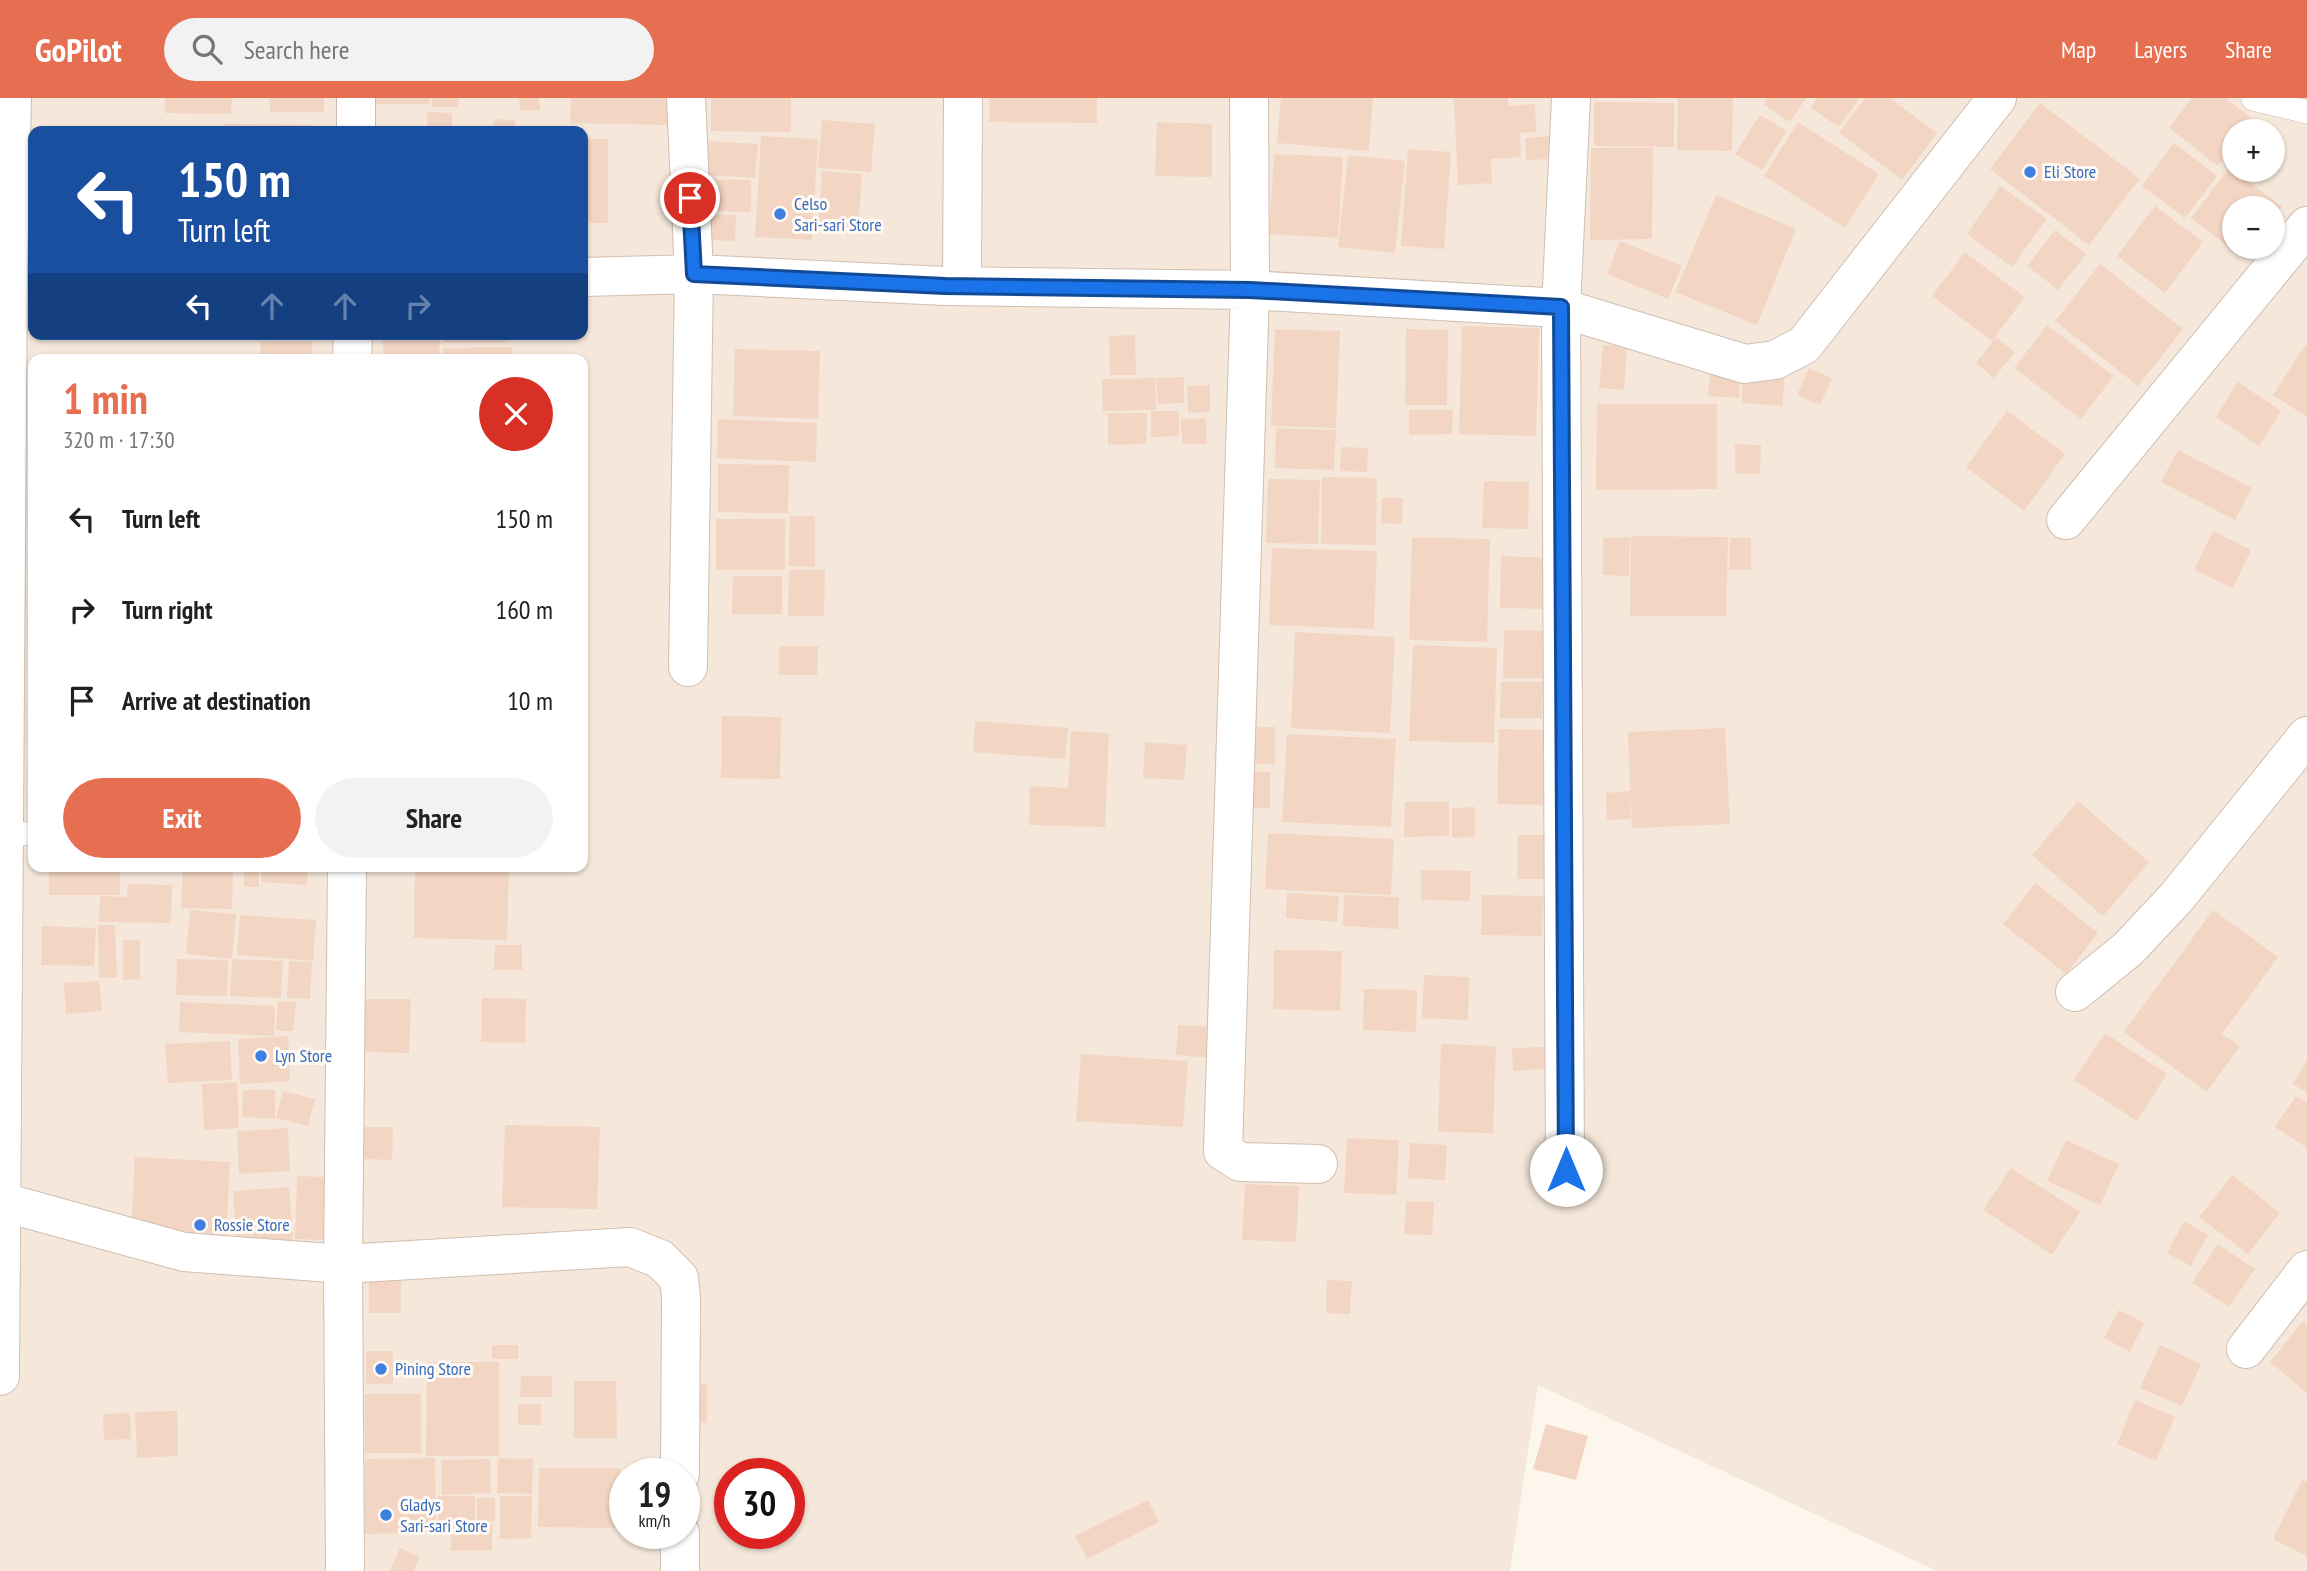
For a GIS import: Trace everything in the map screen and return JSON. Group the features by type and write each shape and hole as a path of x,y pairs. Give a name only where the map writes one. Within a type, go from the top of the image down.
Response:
{"street":[{"path":"0,1376 3,1202 19,833 20,273 12,98"},
{"path":"356,98 356,126"},
{"path":"686,98 694,274 688,667"},
{"path":"962,286 963,98"},
{"path":"1249,98 1250,290 1223,1151 1240,1162 1318,1164"},
{"path":"1566,1170 1561,307 1571,98"},
{"path":"588,277 694,274 962,286 1250,290 1561,307 1745,364 1775,360 1804,345 1997,98"},
{"path":"2066,520 2303,235"},
{"path":"2075,992 2128,949 2176,898 2307,736"},
{"path":"345,1571 343,1264 347,872"},
{"path":"3,1202 184,1252 343,1264 630,1247 660,1259 679,1278 680,1458"},
{"path":"2246,1349 2307,1270"},
{"path":"680,1549 680,1571"}],"lane":[{"path":"2253,99 2307,112"}],"shaded area":[{"path":"0,98 2307,98 2307,1571 1937,1571 1538,1385 1510,1571 0,1571"}],"building":[{"path":"165,98 232,98 231,114 165,113"},
{"path":"270,98 324,98 324,112 270,112"},
{"path":"366,98 430,98 430,104 366,104"},
{"path":"432,98 458,98 458,107 432,107"},
{"path":"519,98 539,98 540,110 520,111"},
{"path":"571,98 669,98 668,125 570,123"},
{"path":"711,98 791,98 791,132 711,131"},
{"path":"990,98 1097,98 1097,123 989,122"},
{"path":"1281,98 1373,98 1369,151 1277,143"},
{"path":"1454,98 1508,98 1509,106 1535,104 1536,132 1520,133 1521,157 1491,159 1492,183 1458,185"},
{"path":"1678,98 1733,98 1732,151 1677,150"},
{"path":"1768,98 1806,98 1790,122 1764,105"},
{"path":"1817,98 1860,98 1839,127 1811,108"},
{"path":"1865,98 1890,98 1937,133 1902,180 1839,133"},
{"path":"2192,98 2225,98 2253,119 2222,119 2222,161 2218,166 2169,128"},
{"path":"1594,102 1674,103 1674,147 1594,146"},
{"path":"2040,103 2140,179 2089,245 1990,169"},
{"path":"427,112 452,113 452,126 427,126"},
{"path":"1760,115 1787,131 1762,170 1735,154"},
{"path":"494,119 515,120 515,126 494,126"},
{"path":"822,120 875,124 871,172 818,168"},
{"path":"1157,122 1212,124 1212,177 1155,176"},
{"path":"1798,122 1879,174 1845,228 1764,176"},
{"path":"223,124 313,125 313,126"},
{"path":"761,136 818,139 812,240 755,237"},
{"path":"1552,136 1553,159 1526,160 1525,138"},
{"path":"588,139 608,139 608,223 588,223"},
{"path":"709,141 758,144 755,178 707,175"},
{"path":"2174,143 2217,176 2185,218 2142,186"},
{"path":"1591,148 1653,148 1652,239 1590,240"},
{"path":"1408,149 1451,152 1444,249 1401,246"},
{"path":"1274,154 1343,157 1338,238 1269,234"},
{"path":"1348,155 1405,161 1395,253 1338,247"},
{"path":"822,171 862,174 858,229 818,226"},
{"path":"2222,177 2222,182 2250,182 2268,196 2222,196 2222,242 2191,218"},
{"path":"708,179 751,180 751,212 708,211"},
{"path":"2000,186 2047,219 2012,267 1967,234"},
{"path":"1716,195 1796,229 1757,325 1675,292"},
{"path":"2155,206 2203,242 2165,293 2117,256"},
{"path":"709,215 736,215 735,241 708,240"},
{"path":"2055,230 2086,254 2058,290 2027,266"},
{"path":"1620,241 1682,266 1668,299 1607,274"},
{"path":"1965,252 2025,297 1992,341 1932,296"},
{"path":"2100,264 2183,329 2138,386 2055,321"},
{"path":"2047,325 2114,376 2081,419 2014,368"},
{"path":"1462,326 1539,328 1536,436 1459,434"},
{"path":"1275,329 1340,331 1336,428 1271,426"},
{"path":"1406,329 1448,330 1447,405 1405,405"},
{"path":"1135,335 1136,375 1110,375 1109,336"},
{"path":"1996,337 2015,352 1994,378 1976,363"},
{"path":"383,340 439,340 440,354 383,354"},
{"path":"444,340 506,340 506,342"},
{"path":"312,341 312,354 261,354 260,342"},
{"path":"1603,345 1627,347 1624,390 1599,388"},
{"path":"2305,345 2307,347 2307,417 2273,395"},
{"path":"512,347 512,354 443,354 443,348"},
{"path":"735,349 820,351 818,419 733,416"},
{"path":"1809,368 1832,378 1820,405 1797,395"},
{"path":"1744,371 1785,374 1782,406 1741,403"},
{"path":"1710,372 1740,374 1739,398 1708,396"},
{"path":"1184,377 1184,403 1158,404 1156,378"},
{"path":"1155,378 1156,410 1103,411 1102,379"},
{"path":"2238,382 2281,411 2259,446 2216,417"},
{"path":"1210,385 1210,412 1188,413 1187,386"},
{"path":"1597,404 1717,404 1717,489 1596,490"},
{"path":"1409,410 1453,410 1452,434 1409,435"},
{"path":"1151,411 1179,411 1179,436 1151,437"},
{"path":"2007,411 2065,454 2024,511 1966,467"},
{"path":"1108,413 1147,413 1146,444 1108,445"},
{"path":"1206,418 1207,444 1182,444 1181,419"},
{"path":"718,419 817,423 816,462 717,458"},
{"path":"1276,428 1336,430 1334,470 1275,468"},
{"path":"1735,444 1761,445 1760,474 1735,474"},
{"path":"1341,447 1368,448 1367,472 1340,471"},
{"path":"2178,450 2252,488 2235,520 2161,482"},
{"path":"718,464 789,465 788,513 718,512"},
{"path":"1322,477 1377,478 1376,545 1321,544"},
{"path":"1268,479 1320,480 1318,544 1266,543"},
{"path":"1484,481 1529,482 1528,529 1482,528"},
{"path":"1382,498 1403,498 1402,524 1381,523"},
{"path":"790,516 815,516 815,567 789,566"},
{"path":"716,519 785,519 785,570 716,570"},
{"path":"2213,531 2251,550 2233,588 2194,570"},
{"path":"1631,536 1728,537 1726,616 1630,616"},
{"path":"1412,537 1490,539 1487,642 1409,640"},
{"path":"1630,537 1629,576 1603,575 1603,538"},
{"path":"1730,538 1751,538 1751,570 1729,570"},
{"path":"1272,548 1377,551 1374,629 1269,625"},
{"path":"1501,556 1555,558 1554,609 1500,608"},
{"path":"789,570 825,570 824,616 788,616"},
{"path":"733,576 782,576 782,614 732,614"},
{"path":"1504,630 1554,631 1553,678 1503,678"},
{"path":"1295,632 1395,637 1390,733 1291,728"},
{"path":"1413,645 1497,648 1494,743 1409,741"},
{"path":"779,646 818,646 817,675 779,675"},
{"path":"1501,682 1543,682 1542,718 1500,718"},
{"path":"722,716 781,717 780,779 721,778"},
{"path":"975,721 1068,728 1065,759 973,752"},
{"path":"1241,726 1275,727 1275,764 1240,763"},
{"path":"1725,728 1730,824 1632,828 1630,794 1630,819 1607,820 1606,793 1630,791 1628,732"},
{"path":"1499,729 1545,730 1543,805 1497,804"},
{"path":"1071,731 1109,733 1105,827 1029,825 1030,786 1068,788"},
{"path":"1287,734 1396,739 1391,827 1282,822"},
{"path":"1145,742 1187,745 1184,780 1143,778"},
{"path":"1239,771 1270,772 1270,808 1239,807"},
{"path":"2078,801 2149,862 2103,916 2032,855"},
{"path":"1405,802 1449,802 1449,836 1404,837"},
{"path":"1475,807 1475,837 1452,838 1452,808"},
{"path":"1268,833 1394,839 1391,895 1265,889"},
{"path":"1518,835 1545,835 1544,879 1517,879"},
{"path":"1421,870 1471,871 1470,901 1421,900"},
{"path":"49,872 120,872 120,895 49,895"},
{"path":"183,872 233,872 232,909 181,908"},
{"path":"244,872 259,872 259,887 244,887"},
{"path":"262,872 308,872 307,885 261,882"},
{"path":"415,872 509,872 507,940 414,938"},
{"path":"2035,883 2098,933 2066,974 2003,924"},
{"path":"128,884 172,885 171,923 99,922 100,896 127,897"},
{"path":"1287,893 1339,896 1337,922 1286,918"},
{"path":"1344,895 1399,897 1398,929 1343,926"},
{"path":"1482,895 1543,896 1542,936 1481,935"},
{"path":"190,910 236,914 232,959 186,954"},
{"path":"2213,910 2278,957 2222,1034 2240,1046 2207,1092 2124,1032"},
{"path":"240,915 316,920 313,961 237,955"},
{"path":"98,925 115,925 117,977 99,978"},
{"path":"42,926 96,928 94,966 41,965"},
{"path":"123,940 140,940 140,979 123,980"},
{"path":"495,945 522,945 522,970 494,970"},
{"path":"1274,950 1342,951 1340,1011 1273,1009"},
{"path":"177,959 228,960 227,996 176,995"},
{"path":"232,959 283,961 281,998 230,996"},
{"path":"289,961 312,962 310,999 287,998"},
{"path":"1424,975 1469,977 1468,1020 1422,1018"},
{"path":"99,981 102,1011 66,1014 64,983"},
{"path":"1364,989 1417,990 1416,1032 1363,1030"},
{"path":"482,998 526,999 525,1043 481,1042"},
{"path":"365,999 411,999 409,1053 364,1052"},
{"path":"278,1001 296,1002 293,1031 276,1031"},
{"path":"180,1002 275,1006 274,1036 179,1032"},
{"path":"1178,1025 1215,1027 1213,1058 1176,1055"},
{"path":"2105,1033 2167,1074 2137,1121 2074,1080"},
{"path":"288,1036 290,1081 240,1084 238,1039"},
{"path":"230,1041 232,1080 168,1083 165,1044"},
{"path":"1441,1044 1496,1046 1493,1133 1438,1132"},
{"path":"1544,1047 1546,1069 1513,1071 1512,1048"},
{"path":"1081,1054 1188,1061 1183,1127 1076,1121"},
{"path":"2307,1060 2307,1093 2293,1084"},
{"path":"237,1082 239,1128 204,1130 202,1084"},
{"path":"243,1090 275,1090 275,1119 242,1117"},
{"path":"283,1091 315,1099 308,1126 276,1118"},
{"path":"2296,1096 2307,1103 2307,1148 2275,1127"},
{"path":"505,1125 600,1127 597,1209 502,1207"},
{"path":"363,1127 393,1127 392,1160 363,1159"},
{"path":"288,1128 290,1171 239,1174 237,1131"},
{"path":"1347,1138 1399,1140 1396,1195 1344,1193"},
{"path":"2066,1140 2119,1164 2100,1205 2047,1181"},
{"path":"1410,1143 1447,1145 1445,1180 1408,1178"},
{"path":"135,1157 230,1162 226,1238 131,1233"},
{"path":"2011,1168 2080,1212 2052,1255 1983,1210"},
{"path":"2232,1175 2280,1213 2248,1254 2199,1217"},
{"path":"297,1176 325,1177 324,1240 295,1239"},
{"path":"1245,1184 1299,1186 1296,1242 1242,1240"},
{"path":"289,1187 293,1244 237,1248 233,1191"},
{"path":"1406,1201 1434,1202 1432,1235 1404,1234"},
{"path":"2184,1221 2208,1235 2191,1266 2167,1253"},
{"path":"2218,1244 2255,1269 2229,1307 2192,1283"},
{"path":"369,1280 401,1280 401,1313 369,1313"},
{"path":"1327,1280 1352,1281 1350,1314 1326,1313"},
{"path":"2119,1310 2144,1323 2130,1352 2104,1338"},
{"path":"2303,1321 2307,1325 2307,1393 2270,1362"},
{"path":"492,1345 518,1345 518,1359 492,1359"},
{"path":"2160,1345 2201,1364 2182,1406 2140,1388"},
{"path":"366,1351 393,1351 393,1384 366,1384"},
{"path":"427,1362 499,1362 499,1456 426,1456"},
{"path":"521,1376 552,1376 552,1397 520,1397"},
{"path":"574,1381 616,1381 617,1438 574,1438"},
{"path":"683,1384 707,1384 707,1423 682,1423"},
{"path":"365,1394 421,1394 421,1453 365,1453"},
{"path":"2135,1400 2175,1417 2156,1461 2117,1444"},
{"path":"518,1404 541,1404 541,1425 518,1425"},
{"path":"177,1411 178,1456 137,1458 135,1412"},
{"path":"130,1413 131,1439 104,1440 103,1414"},
{"path":"1546,1424 1588,1436 1576,1480 1533,1469"},
{"path":"435,1458 436,1533 365,1534 365,1459"},
{"path":"498,1458 533,1459 532,1494 497,1493"},
{"path":"490,1459 491,1493 442,1495 441,1460"},
{"path":"539,1468 609,1468 609,1528 538,1527"},
{"path":"2302,1480 2307,1482 2307,1556 2273,1539"},
{"path":"438,1496 475,1496 475,1522 438,1523"},
{"path":"500,1496 532,1496 531,1538 500,1539"},
{"path":"477,1498 495,1498 495,1521 477,1522"},
{"path":"1148,1500 1159,1522 1087,1559 1075,1536"},
{"path":"451,1524 492,1524 492,1550 451,1551"},
{"path":"400,1548 420,1557 414,1571 390,1571"}],"place":[{"name":"Eli Store","path":"2030,172"},
{"name":"Celso Sari-sari Store","path":"780,214"},
{"name":"Lyn Store","path":"261,1056"},
{"name":"Rossie Store","path":"200,1225"},
{"name":"Pining Store","path":"381,1369"},
{"name":"Gladys Sari-sari Store","path":"386,1515"}],"route":[{"path":"690,198 694,274 945,286 1250,290 1561,307 1566,1170"}]}
